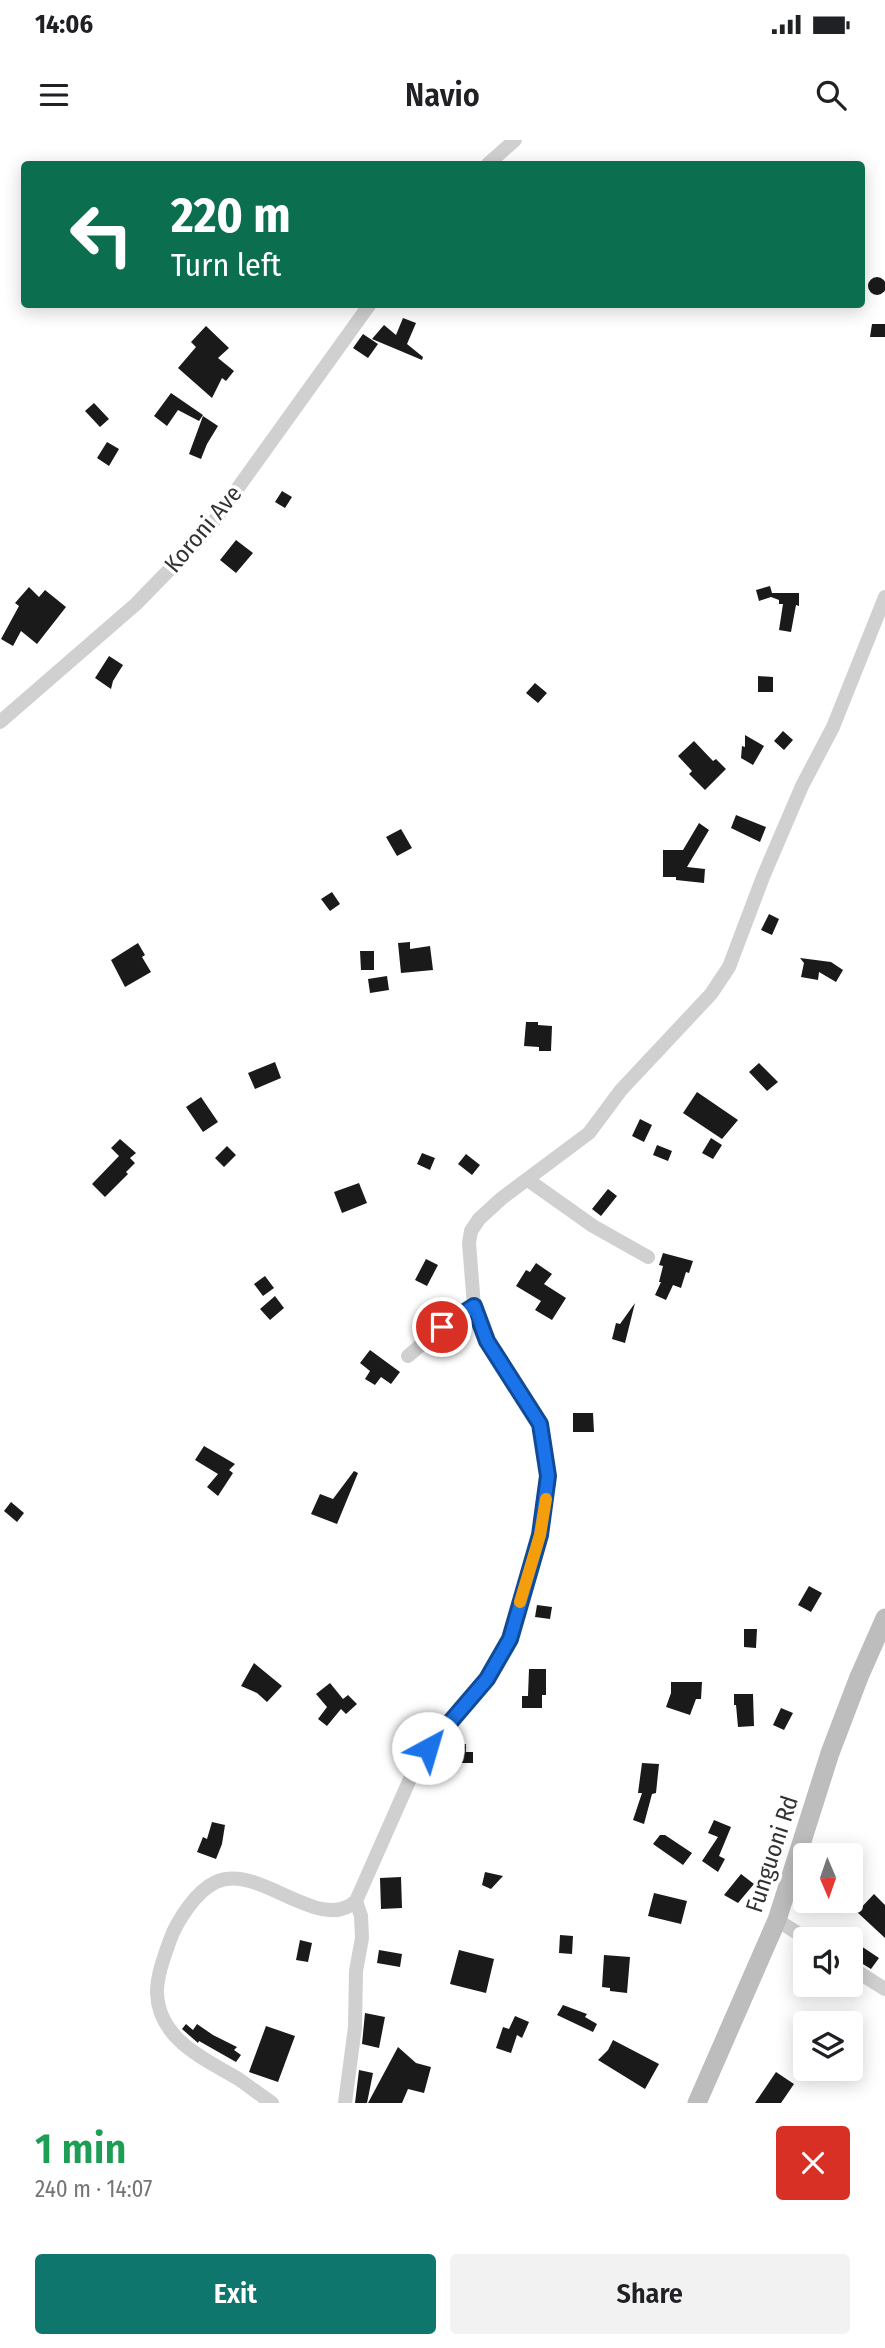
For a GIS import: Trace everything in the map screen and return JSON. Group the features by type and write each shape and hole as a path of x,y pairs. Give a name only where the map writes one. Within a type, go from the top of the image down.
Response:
{"street":[{"path":"491,161 515,140"},
{"name":"Koroni Ave","path":"0,722 177,565 214,521 367,308"},
{"path":"272,2103 237,2078 200,2058 173,2035 157,1994 172,1936 201,1893 213,1883 227,1879 242,1880 272,1889 331,1912 347,1910 356,1901 414,1770 457,1713 487,1679 510,1639 540,1535 548,1476 540,1424 487,1341 474,1306 469,1243 471,1231 479,1219 502,1198 589,1133 621,1090 711,994 729,967 762,877 802,786 833,727 885,597"},
{"path":"528,1180 593,1226 648,1257"},
{"path":"408,1356 442,1327 474,1306"},
{"name":"Funguoni Rd","path":"697,2103 776,1920 830,1753 885,1618"},
{"path":"345,2103 354,2038 356,1970 362,1938 361,1916 356,1901"},
{"path":"776,1920 793,1930"},
{"path":"863,1975 885,1989"}],"building":[{"path":"877,277 883,280 886,286 883,292 877,295 871,292 868,286 871,280"},
{"path":"403,318 416,323 407,344 423,357 422,360 372,339 384,325 396,335"},
{"path":"872,324 885,324 885,337 870,337"},
{"path":"206,326 229,348 218,358 234,371 226,381 222,378 212,398 178,368 196,347 191,342"},
{"path":"363,334 378,344 368,358 353,348"},
{"path":"171,393 203,415 199,421 178,410 167,426 154,416"},
{"path":"94,403 109,419 100,427 85,411"},
{"path":"203,416 218,426 201,459 189,454"},
{"path":"107,442 119,449 109,466 97,458"},
{"path":"282,491 292,497 285,508 275,502"},
{"path":"236,540 253,553 236,573 220,560"},
{"path":"770,586 772,593 799,593 799,606 796,605 791,632 779,630 783,604 779,604 779,600 771,597 759,601 756,590"},
{"path":"29,587 39,597 45,590 66,607 37,644 21,631 13,646 1,639 19,606 15,603"},
{"path":"109,656 123,665 111,689 95,678"},
{"path":"758,676 773,677 773,692 758,692"},
{"path":"535,683 547,693 538,703 526,693"},
{"path":"783,731 793,740 784,750 774,741"},
{"path":"745,735 764,746 753,765 741,758"},
{"path":"694,741 713,761 716,759 726,769 705,790 689,774 692,771 678,756"},
{"path":"736,815 766,827 760,842 731,828"},
{"path":"699,823 709,830 687,867 705,869 704,883 663,877 663,850 683,850"},
{"path":"401,829 412,848 397,856 386,837"},
{"path":"332,892 340,904 330,911 321,899"},
{"path":"769,914 779,919 772,935 761,930"},
{"path":"410,942 410,949 430,946 433,970 401,973 398,943"},
{"path":"138,943 151,972 125,987 111,960"},
{"path":"360,951 374,951 374,970 361,970"},
{"path":"800,958 831,962 843,970 836,982 819,972 818,980 801,977 804,963"},
{"path":"387,976 389,990 370,993 368,979"},
{"path":"526,1022 552,1026 551,1051 539,1051 539,1047 524,1046"},
{"path":"275,1062 281,1078 255,1089 248,1073"},
{"path":"759,1063 778,1082 767,1091 749,1072"},
{"path":"697,1092 738,1120 722,1139 683,1113"},
{"path":"201,1097 218,1122 203,1132 186,1107"},
{"path":"640,1119 652,1125 644,1142 632,1136"},
{"path":"711,1138 722,1145 713,1159 702,1153"},
{"path":"120,1139 136,1153 130,1158 135,1163 105,1197 92,1184 119,1156 111,1148"},
{"path":"657,1145 672,1151 668,1161 653,1155"},
{"path":"227,1146 236,1155 224,1167 215,1158"},
{"path":"422,1153 435,1158 430,1170 417,1164"},
{"path":"466,1154 480,1165 472,1175 458,1164"},
{"path":"359,1183 367,1203 342,1213 334,1192"},
{"path":"608,1189 617,1196 601,1216 592,1209"},
{"path":"663,1253 693,1261 681,1288 673,1285 666,1300 655,1295 661,1282 663,1266 659,1265"},
{"path":"426,1259 438,1265 427,1286 415,1280"},
{"path":"536,1263 552,1274 544,1284 566,1298 552,1320 535,1310 541,1301 516,1286 526,1270 530,1272"},
{"path":"265,1276 274,1288 263,1296 254,1284"},
{"path":"275,1296 284,1308 270,1320 260,1309"},
{"path":"635,1303 625,1343 612,1339 616,1323 620,1324"},
{"path":"370,1350 400,1372 391,1384 381,1377 375,1385 365,1379 370,1371 360,1363"},
{"path":"573,1413 593,1413 594,1432 573,1432"},
{"path":"204,1446 235,1464 229,1470 233,1473 218,1496 207,1487 218,1474 195,1460"},
{"path":"354,1471 358,1473 337,1524 311,1514 320,1494 333,1499"},
{"path":"11,1502 24,1513 17,1522 4,1511"},
{"path":"809,1586 822,1593 811,1612 798,1605"},
{"path":"537,1605 552,1607 550,1619 535,1617"},
{"path":"744,1629 757,1629 756,1648 744,1647"},
{"path":"254,1663 282,1686 267,1702 257,1693 241,1686"},
{"path":"529,1669 546,1669 546,1695 542,1695 542,1708 522,1708 522,1696 528,1696"},
{"path":"671,1682 702,1682 701,1699 696,1699 690,1715 666,1707 671,1693"},
{"path":"330,1683 343,1699 348,1695 357,1704 346,1714 341,1709 327,1726 318,1719 327,1707 316,1694"},
{"path":"734,1694 753,1694 754,1726 738,1727"},
{"path":"781,1708 793,1713 784,1730 773,1725"},
{"path":"449,1744 466,1744 466,1752 473,1752 473,1763 445,1763 445,1752 449,1752"},
{"path":"642,1763 659,1764 656,1793 652,1794 644,1824 633,1820 642,1793 638,1793"},
{"path":"714,1820 731,1827 719,1856 725,1859 718,1872 702,1861 718,1837 708,1833"},
{"path":"212,1822 225,1825 216,1859 197,1852 203,1837 207,1839"},
{"path":"660,1835 665,1835 692,1853 683,1865 653,1844"},
{"path":"485,1872 503,1876 491,1889 482,1885"},
{"path":"741,1874 754,1884 738,1903 724,1895"},
{"path":"401,1877 402,1908 381,1909 380,1878"},
{"path":"654,1893 687,1901 681,1924 648,1916"},
{"path":"874,1894 885,1905 885,1938 858,1913 863,1913 863,1906"},
{"path":"560,1935 573,1936 572,1954 559,1953"},
{"path":"300,1940 312,1943 308,1962 296,1960"},
{"path":"863,1947 879,1958 871,1969 863,1964"},
{"path":"379,1950 402,1954 400,1967 377,1963"},
{"path":"459,1950 494,1959 486,1993 450,1984"},
{"path":"604,1955 630,1957 627,1993 602,1987"},
{"path":"563,2005 587,2014 585,2017 597,2024 593,2032 557,2015"},
{"path":"365,2013 385,2017 379,2048 362,2044"},
{"path":"515,2016 529,2022 522,2038 517,2035 511,2053 496,2048 503,2027 509,2029"},
{"path":"186,2024 193,2030 197,2024 237,2047 234,2050 241,2055 236,2062 199,2041 198,2043 182,2029"},
{"path":"266,2026 295,2036 278,2082 249,2072"},
{"path":"613,2040 659,2064 645,2089 598,2060"},
{"path":"398,2047 416,2063 431,2067 424,2093 408,2089 402,2103 368,2103"},
{"path":"359,2070 373,2073 367,2103 355,2103"},
{"path":"776,2072 794,2084 781,2103 755,2103"}],"slow traffic":[{"path":"520,1602 540,1535 546,1499"}],"route":[{"path":"428,1748 487,1679 510,1639 540,1535 548,1476 540,1424 487,1341 474,1306 442,1327"}]}
